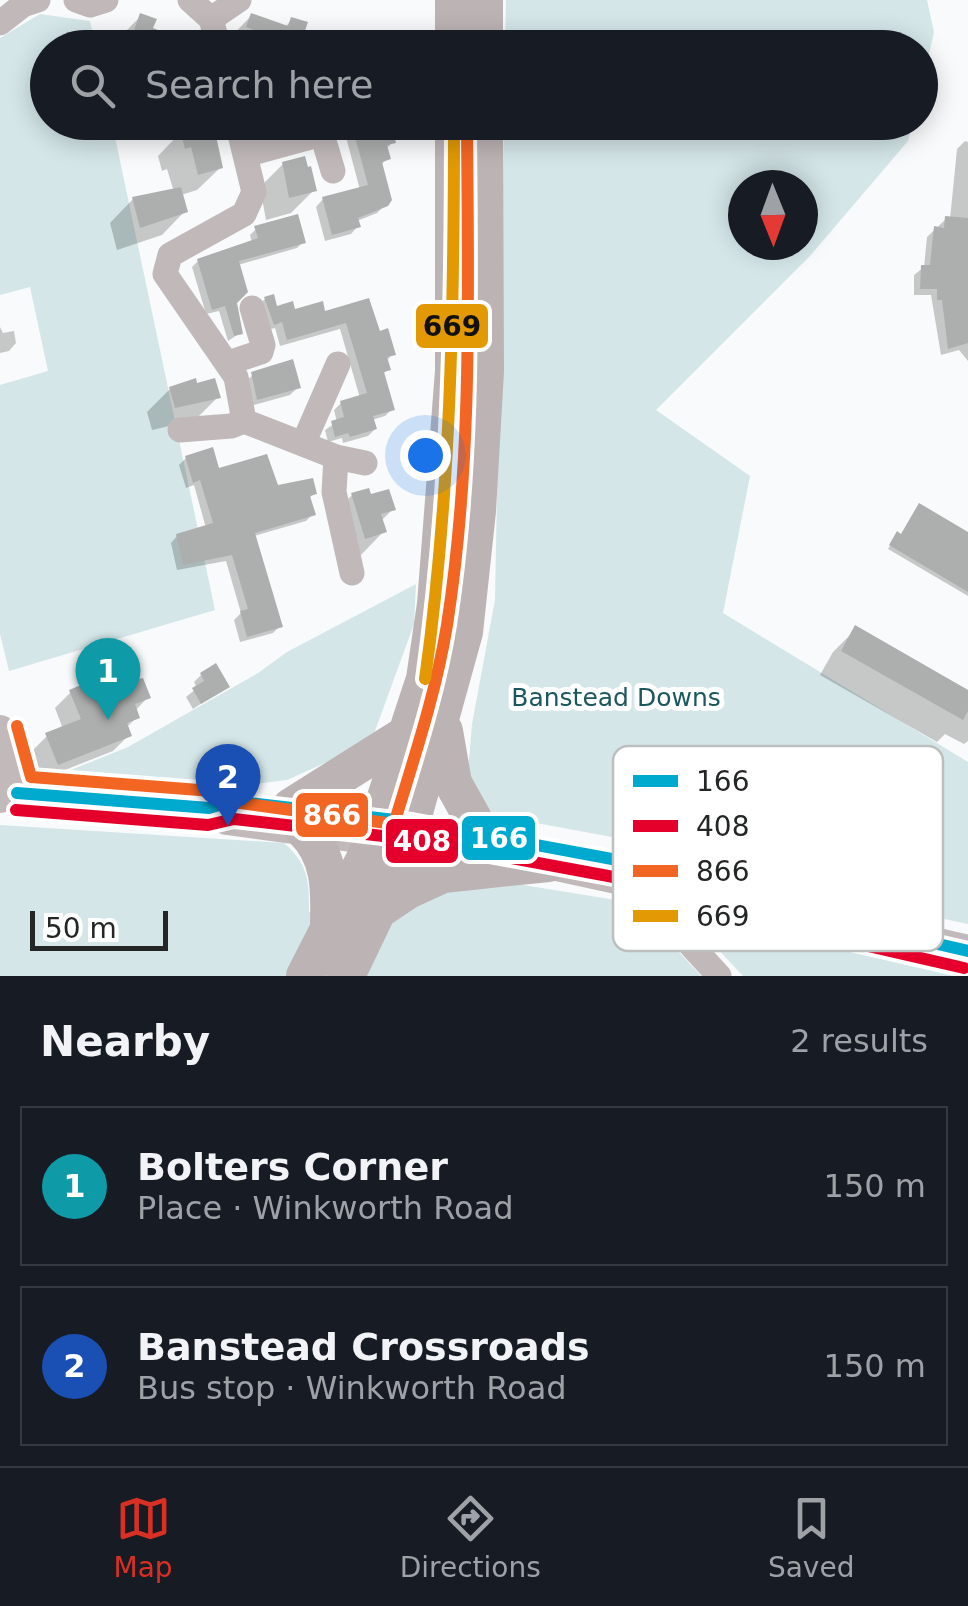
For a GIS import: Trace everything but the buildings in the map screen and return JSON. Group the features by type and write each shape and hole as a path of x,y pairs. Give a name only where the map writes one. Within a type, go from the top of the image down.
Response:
{"highway":[{"path":"454,0 454,30"},
{"path":"484,0 484,30"},
{"path":"451,605 454,140"},
{"path":"346,976 378,910 393,830 426,725 425,679 477,511 485,371 484,140"},
{"path":"328,930 329,878 316,842 298,818 426,725"},
{"path":"426,725 482,835"},
{"path":"305,976 368,854 393,830"},
{"path":"378,910 443,874 548,864"}],"main road":[{"path":"0,731 8,795 209,808 232,801 298,818 393,830 482,835 613,867"},
{"path":"393,830 548,864 613,871"},
{"path":"943,945 968,951"}],"street":[{"path":"0,22 23,5 38,0"},
{"path":"76,0 90,5 106,0"},
{"path":"190,0 211,19 214,30"},
{"path":"211,19 238,0"},
{"path":"241,140 254,192 244,214 170,255 165,274 228,364 240,392 244,421"},
{"path":"245,155 300,140"},
{"path":"324,140 333,171"},
{"path":"228,364 261,352 263,345 252,308"},
{"path":"303,444 338,364"},
{"path":"180,430 231,426 244,421 336,457 366,463"},
{"path":"336,457 334,492 352,573"},
{"path":"695,951 719,976"}],"green space":[{"path":"506,0 927,0 934,30 505,30"},
{"path":"40,14 90,21 92,30 30,30 30,140 116,140 215,610 9,671 0,634 0,385 48,371 30,287 0,295 0,38"},
{"name":"Banstead Downs","path":"504,140 908,140 818,247 818,170 728,170 728,260 806,260 656,410 750,476 723,613 942,746 613,746 613,837 498,816 479,804 468,772 472,724 495,600"},
{"path":"416,584 414,624 371,742 287,780 254,784 56,776 128,747 258,673 287,652"},
{"name":"Banstead Downs","path":"943,747 968,762 968,924 943,919"},
{"path":"0,825 284,843 306,874 309,912 410,908 424,892 505,882 613,900 613,951 678,951 701,976 0,976"},
{"path":"720,951 883,951 968,972 968,976 743,976"}],"transit line":[{"name":"669","path":"425,679 434,610 449,401 454,140"},
{"name":"866","path":"17,726 31,777 212,791 233,802 394,824 437,676 455,563 467,374 467,140"},
{"name":"166","path":"17,793 209,808 232,801 412,822 613,859"},
{"name":"408","path":"16,810 208,825 234,819 409,839 613,877"},
{"name":"166","path":"943,945 968,951"},
{"name":"408","path":"890,951 964,968"}],"place":[{"name":"Bolters Corner","path":"108,720"},
{"name":"Banstead Crossroads","path":"228,826"}]}
